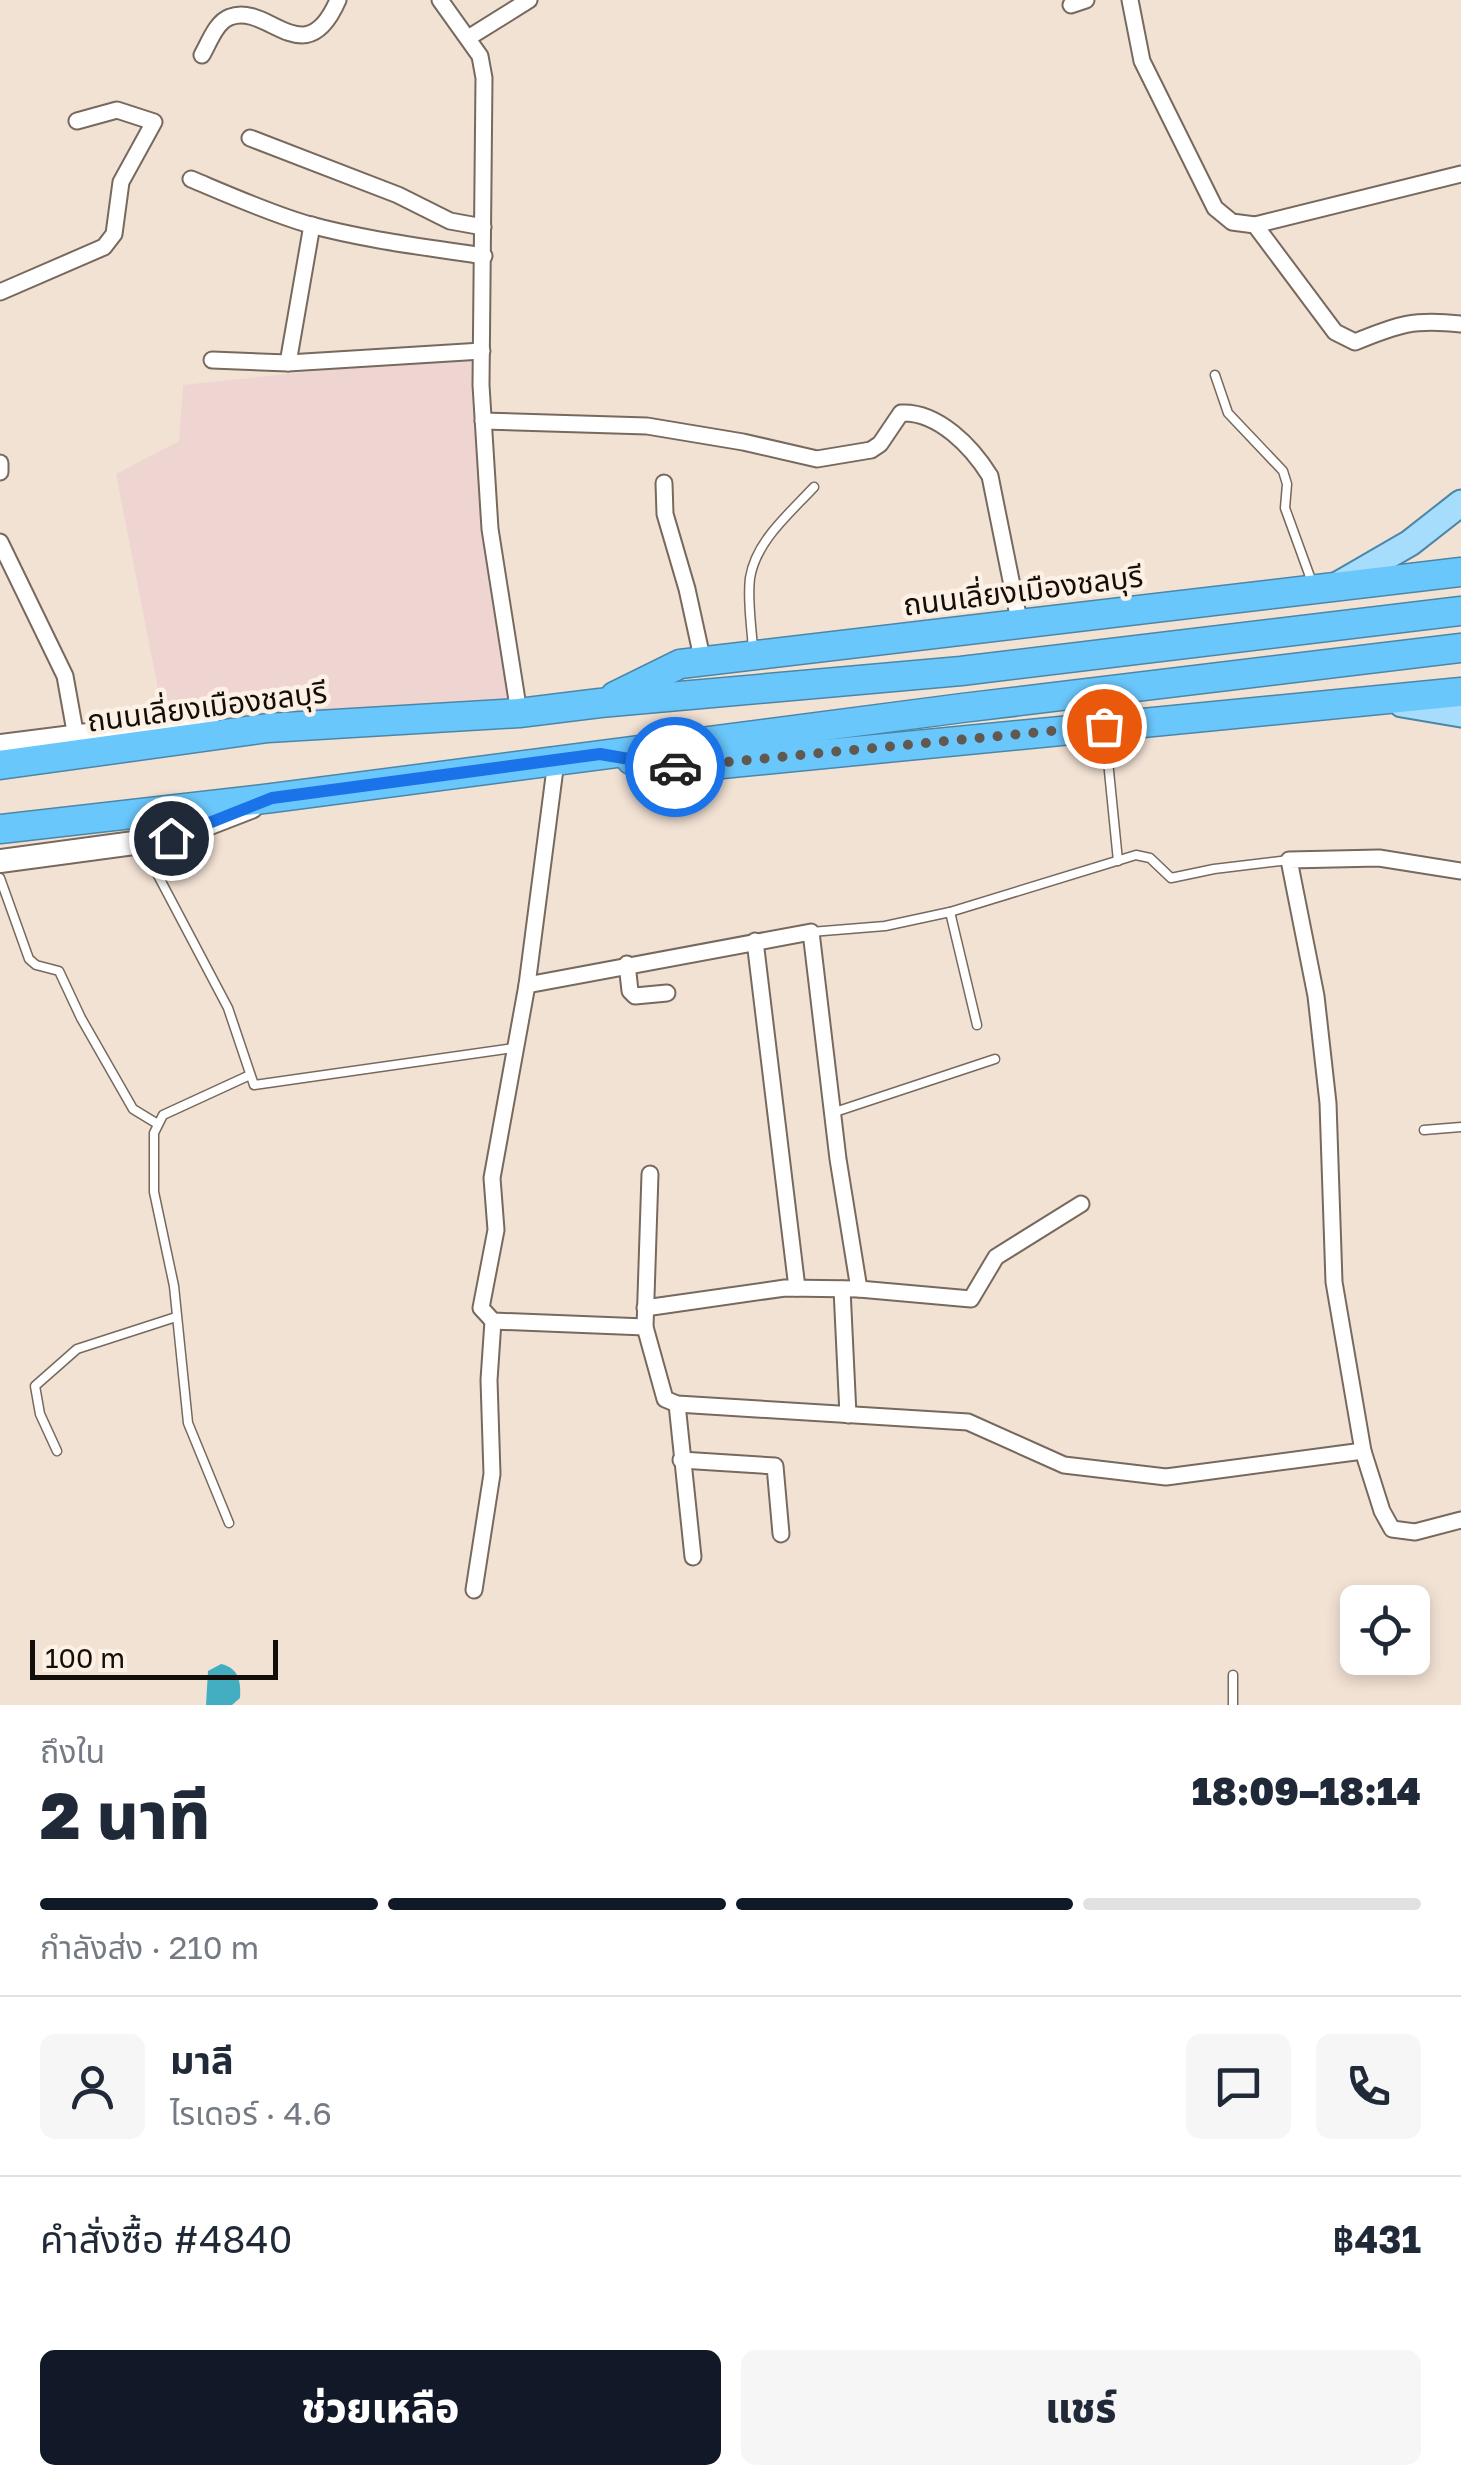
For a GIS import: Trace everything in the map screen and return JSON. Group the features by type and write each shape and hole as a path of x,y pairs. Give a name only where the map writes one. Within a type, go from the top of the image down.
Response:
{"highway":[{"name":"ถนนเลี่ยงเมืองชลบุรี","path":"600,703 680,664 1461,572"},
{"name":"ถนนเลี่ยงเมืองชลบุรี","path":"0,765 268,728 520,713 961,671 1461,610"},
{"path":"0,830 1461,648"},
{"path":"600,754 681,768 1461,692"}],"main road":[{"path":"1324,588 1410,542 1461,502"},
{"path":"1356,702 1417,704 1461,714"},
{"path":"0,746 159,726 268,728"},
{"path":"0,861 171,838 272,798"}],"street":[{"path":"202,55 227,18 244,16 294,34 315,32 330,17 338,0"},
{"path":"440,0 480,56 484,78 483,421 490,529 520,713"},
{"path":"468,38 529,0"},
{"path":"1130,0 1142,61 1215,208 1232,222 1255,225 1461,174"},
{"path":"0,292 104,246 114,234 117,191 154,122 117,110 76,121"},
{"path":"250,138 398,195 450,221 484,226"},
{"path":"190,179 274,214 312,225 484,256"},
{"path":"288,363 312,225"},
{"path":"1255,225 1335,332 1355,342 1410,322 1461,324"},
{"path":"212,360 288,363 482,351"},
{"path":"483,421 647,426 743,442 818,460 871,450 880,444 900,413 926,416 978,458 990,476 1020,625"},
{"path":"0,462 0,472"},
{"path":"664,483 665,514 687,589 702,662"},
{"path":"0,542 65,676 76,737"},
{"path":"556,760 528,985 492,1178 496,1230 481,1308 493,1321 645,1327"},
{"path":"1461,871 1379,858 1289,860 1316,996 1328,1103 1334,1282 1364,1451 1382,1512 1392,1529 1415,1532 1461,1520"},
{"path":"528,985 811,932 832,1113 859,1289"},
{"path":"756,941 797,1288"},
{"path":"627,964 630,990 635,996 667,993"},
{"path":"650,1174 645,1327 665,1398 677,1404 968,1422 1064,1465 1166,1477 1364,1451"},
{"path":"645,1308 797,1288 859,1289 971,1300 996,1257 1081,1204"},
{"path":"842,1289 848,1414"},
{"path":"474,1590 492,1474 489,1380 493,1321"},
{"path":"677,1404 693,1557"},
{"path":"681,1460 776,1466 781,1534"}],"lane":[{"path":"1215,375 1228,414 1284,471 1285,508 1324,588"},
{"path":"754,656 750,581 755,560 775,528 814,487"},
{"path":"1104,726 1118,861"},
{"path":"140,843 228,1008 254,1085 516,1048"},
{"path":"811,932 884,926 950,912 1136,855 1150,858 1172,878 1289,860"},
{"path":"0,878 28,959 59,971 132,1109 156,1123"},
{"path":"950,912 977,1025"},
{"path":"832,1113 995,1059"},
{"path":"156,1123 182,1105 250,1075"},
{"path":"156,1123 154,1192 174,1286 188,1423 230,1523"},
{"path":"1424,1130 1461,1128"},
{"path":"57,1451 40,1414 36,1386 77,1349 176,1317"},
{"path":"1233,1674 1233,1705"}],"shaded area":[{"path":"472,354 482,531 526,705 409,719 164,720 116,474 179,441 183,385"}],"water":[{"path":"221,1664 238,1676 240,1698 232,1705 206,1705 208,1671"}],"way so far":[{"path":"675,767 1104,726"}],"route":[{"path":"171,838 272,798 600,754 675,767"}]}
